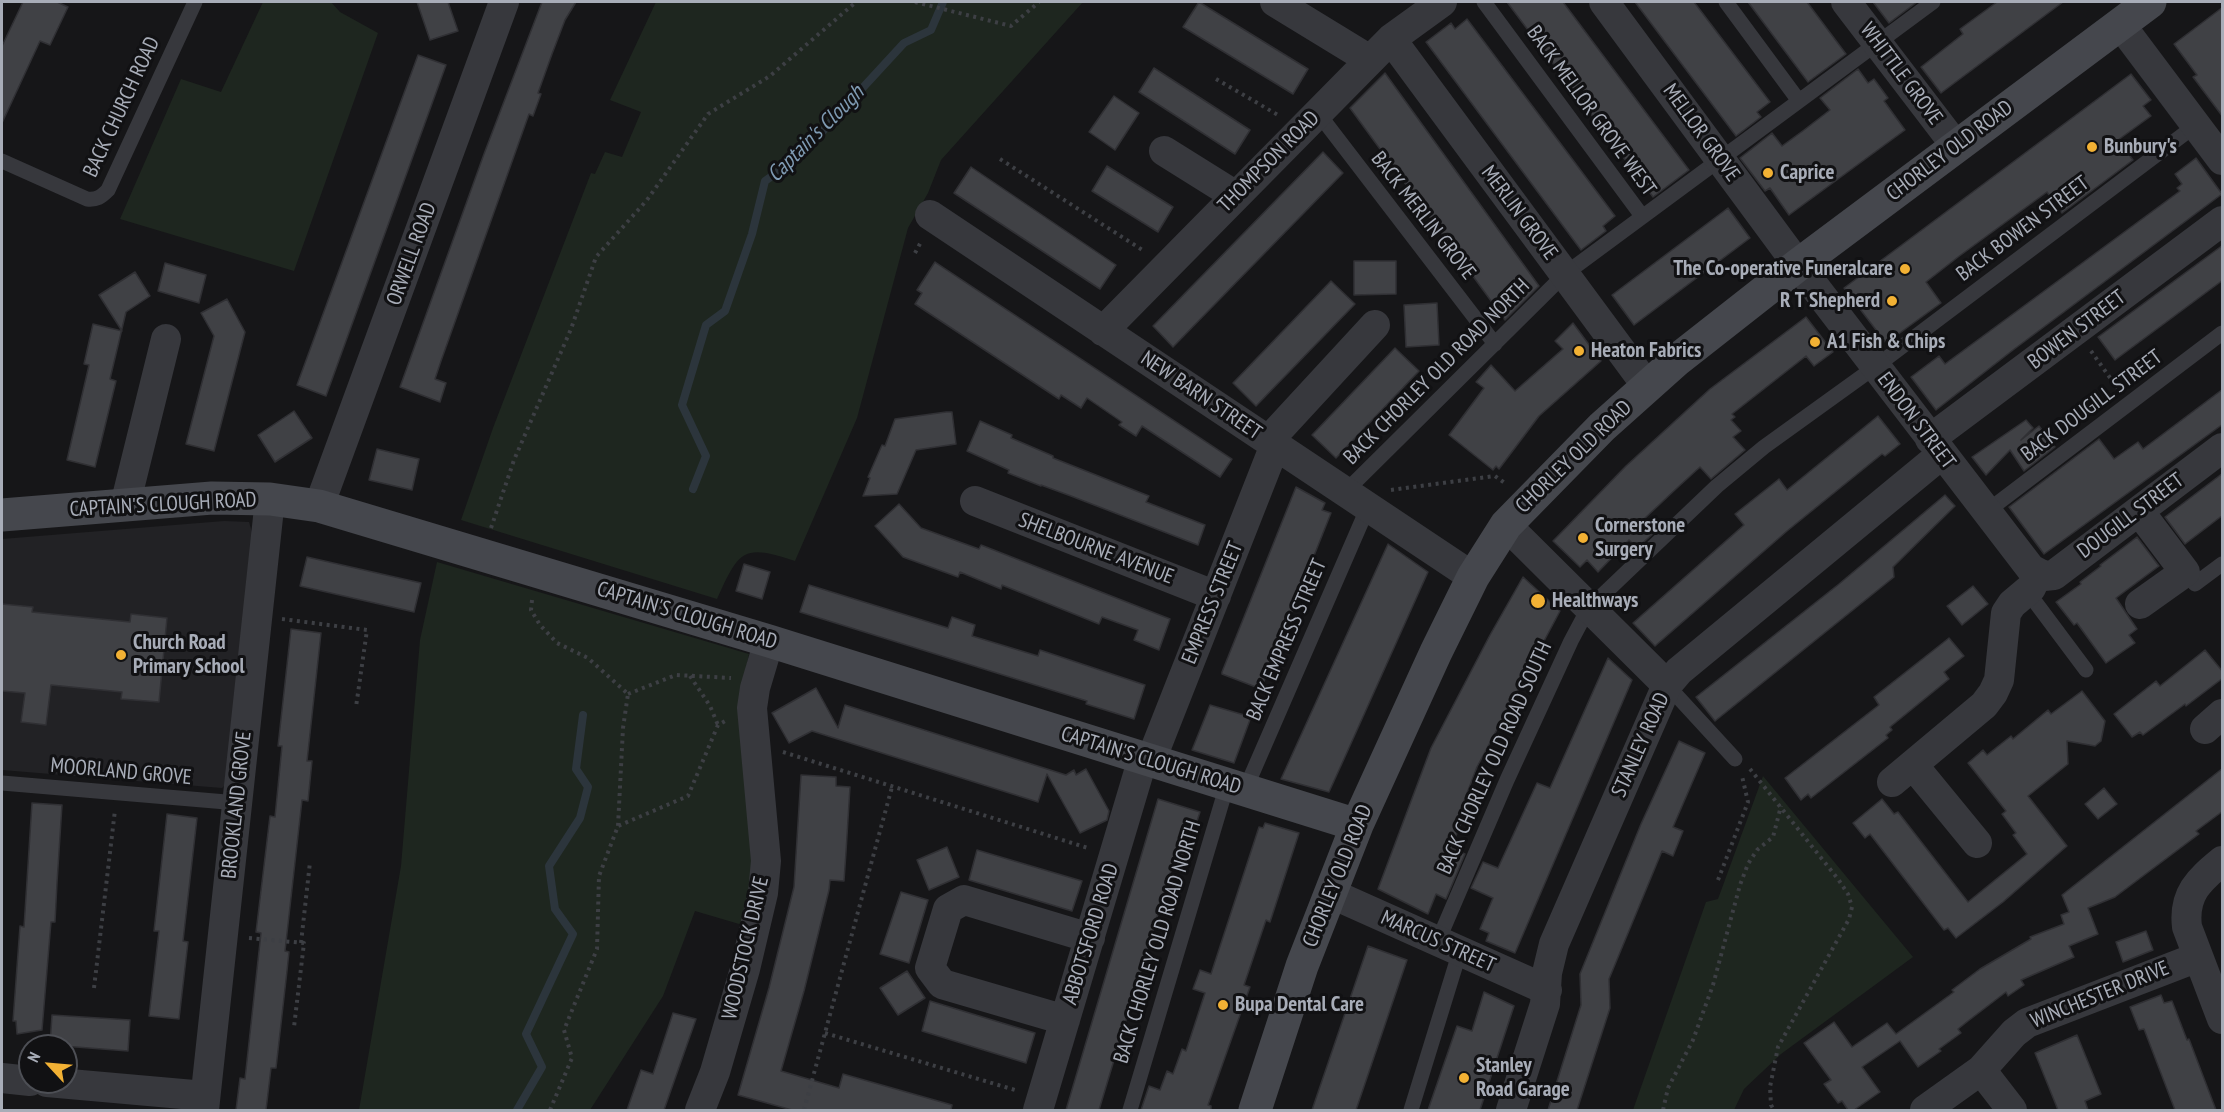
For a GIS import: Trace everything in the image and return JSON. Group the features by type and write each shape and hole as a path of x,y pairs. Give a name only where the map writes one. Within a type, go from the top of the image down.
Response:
{"main road":[{"name":"CHORLEY OLD ROAD","path":"1255,1110 1298,977 1357,825 1473,577 1506,525 1574,454 1677,360 1798,265 2150,2"},
{"name":"CAPTAIN'S CLOUGH ROAD","path":"2,515 212,498 270,499 319,506 769,641 1357,825"}],"street":[{"name":"ORWELL ROAD","path":"319,506 504,2"},
{"name":"MERLIN GROVE","path":"1275,2 1381,50 1565,274 1647,386"},
{"name":"THOMPSON ROAD","path":"1103,331 1381,50 1442,2"},
{"name":"MELLOR GROVE","path":"1604,2 1798,265"},
{"name":"WHITTLE GROVE","path":"1846,2 1956,146"},
{"path":"2120,24 2223,160"},
{"path":"1164,151 1236,196"},
{"name":"NEW BARN STREET","path":"930,216 1473,577"},
{"name":"BOWEN STREET","path":"1936,446 2076,331 2223,221"},
{"name":"ENDON STREET","path":"1798,265 2025,563 2032,582"},
{"path":"1271,443 1375,325"},
{"path":"125,505 166,339"},
{"name":"EMPRESS STREET","path":"1147,759 1216,596 1271,443"},
{"name":"STANLEY ROAD","path":"1511,1110 1541,1019 1548,966 1554,944 1667,685 1678,671 1936,446"},
{"name":"DOUGILL STREET","path":"2032,582 2044,576 2054,575 2223,448"},
{"name":"BROOKLAND GROVE","path":"204,1103 270,499"},
{"name":"SHELBOURNE AVENUE","path":"975,501 1216,596"},
{"path":"2139,511 2185,572 2140,604"},
{"path":"1506,525 1667,685"},
{"path":"1977,843 1961,805 1902,773 1984,705 1993,693 1999,681 2006,613 2032,582"},
{"name":"WOODSTOCK DRIVE","path":"700,1110 715,1072 746,969 763,893 766,861 752,708 769,641"},
{"name":"ABBOTSFORD ROAD","path":"1040,1104 1114,855 1147,759"},
{"path":"2223,861 2198,882 2191,893 2186,913 2187,927 2223,1019"},
{"name":"MARCUS STREET","path":"1330,893 1546,990"},
{"path":"1065,1020 942,984 930,968 948,909 964,900 1090,938"},
{"name":"WINCHESTER DRIVE","path":"1925,1110 1981,1070 2014,1033 2027,1023 2198,957"},
{"path":"1981,1070 2012,1110"},
{"path":"2,1078 18,1079"},
{"path":"78,1086 204,1103"}],"lane":[{"name":"BACK CHURCH ROAD","path":"2,161 87,199 102,196 108,190 195,2"},
{"name":"BACK MELLOR GROVE WEST","path":"1484,2 1642,216"},
{"path":"1726,2 1799,101"},
{"name":"BACK CHORLEY OLD ROAD NORTH","path":"1355,498 1495,344 1565,274 1933,2"},
{"name":"BACK MERLIN GROVE","path":"1310,120 1495,344"},
{"name":"BACK BOWEN STREET","path":"1875,367 2196,125"},
{"name":"BACK DOUGILL STREET","path":"1986,512 2223,333"},
{"name":"BACK CHORLEY OLD ROAD SOUTH","path":"1411,1110 1449,946 1507,780 1588,609 1717,486 1764,447 1875,367"},
{"name":"BACK EMPRESS STREET","path":"1236,787 1355,498"},
{"path":"2185,572 2194,584 2223,564"},
{"name":"ENDON STREET","path":"2032,582 2086,670"},
{"path":"1667,685 1735,759"},
{"name":"MOORLAND GROVE","path":"2,783 238,803"},
{"name":"BACK CHORLEY OLD ROAD NORTH","path":"1130,1110 1236,787"}],"path":[{"path":"482,555 514,460 571,329 596,257 647,200 708,114 770,76 856,2"},
{"path":"915,2 1011,26 1039,2"},
{"path":"1216,79 1310,120"},
{"path":"1000,159 1168,265"},
{"path":"2076,331 2129,404"},
{"path":"1355,498 1495,476 1528,501"},
{"path":"535,571 531,610 540,625 557,643 588,658 628,694"},
{"path":"258,615 367,630 356,707"},
{"path":"628,694 676,675 758,679"},
{"path":"689,676 710,706 718,725"},
{"path":"550,1110 572,1058 564,1030 597,949 599,876 618,826 623,728 628,694"},
{"path":"618,826 688,796 718,725 752,708"},
{"path":"754,743 1114,855"},
{"path":"1718,880 1748,802 1747,792 1735,759"},
{"path":"1760,782 1838,879 1848,894 1852,907 1842,933 1778,1047 1770,1087 1771,1105 1774,1110"},
{"path":"804,1110 892,787"},
{"path":"94,988 117,793"},
{"path":"1663,1110 1668,1088 1693,1040 1713,985 1740,885 1748,864 1757,850 1773,837 1781,806"},
{"path":"301,943 310,862"},
{"path":"223,935 304,943 294,1027"},
{"path":"825,1033 1040,1104"}],"shaded area":[{"path":"263,2 331,2 340,12 378,33 294,271 120,219 181,79 221,92"},
{"path":"656,2 1083,2 941,160 928,193 908,228 857,418 795,561 764,553 753,552 744,555 731,570 717,599 461,520 493,428 591,173 595,174 605,152 622,157 641,112 610,100"},
{"name":"Church Road Primary School","path":"224,521 249,522 254,539 226,784 222,788 2,770 2,539"},
{"path":"437,562 749,654 740,699 754,872 746,926 695,911 663,996 590,1110 359,1110 401,866 420,640"},
{"path":"1763,776 1913,957 1781,1054 1744,1089 1734,1110 1633,1110 1706,902 1718,899"}],"building":[{"path":"23,2 57,2 68,7 50,45 40,41 2,123 2,46"},
{"path":"417,2 448,2 458,31 430,40"},
{"path":"542,2 576,2 565,20 552,54 538,93 541,94 533,116 529,114 441,361 435,379 446,383 440,402 400,387 484,154"},
{"path":"1199,2 1308,69 1293,94 1183,27"},
{"path":"1507,2 1563,2 1689,170 1653,197"},
{"path":"1635,2 1694,2 1770,102 1757,112 1761,117 1736,136"},
{"path":"1748,2 1807,2 1846,54 1808,82"},
{"path":"1873,2 1917,2 1889,23"},
{"path":"1997,2 2063,2 1941,93 1921,67 1963,34 1960,29"},
{"path":"2223,7 2223,117 2193,77 2197,75 2174,44"},
{"path":"1467,19 1615,216 1603,226 1606,231 1581,250 1426,42 1451,23 1455,29"},
{"path":"418,55 446,65 326,396 297,385"},
{"path":"1154,68 1250,130 1235,154 1139,92"},
{"path":"1858,69 1868,83 1874,79 1888,98 1884,101 1905,130 1789,215 1770,188 1765,191 1740,158 1772,133 1782,146 1804,130 1830,110 1820,98"},
{"path":"1385,73 1539,286 1505,320 1350,108"},
{"path":"2131,74 2151,100 2143,106 2151,116 2118,140 2133,160 2062,213 2047,192 1958,257 1926,282 1941,303 1886,343 1844,288"},
{"path":"1114,96 1139,113 1115,150 1089,132"},
{"path":"1323,152 1343,173 1173,347 1153,326"},
{"path":"2196,158 2222,194 1936,410 1911,377 1939,356 1945,364 2180,191 2177,188 2182,184 2175,174"},
{"path":"1107,166 1173,207 1158,232 1092,191"},
{"path":"971,167 1116,265 1100,289 954,193"},
{"path":"1728,208 1750,238 1634,325 1612,295"},
{"path":"2223,245 2223,280 2115,360 2098,337"},
{"path":"1354,261 1396,261 1396,294 1354,295"},
{"path":"935,262 1232,459 1220,477 1142,426 1136,436 1119,425 1122,422 1087,398 1081,408 1061,395 1059,399 915,304 922,293 917,290"},
{"path":"165,263 206,275 199,303 158,291"},
{"path":"135,272 150,296 126,312 122,330 99,295"},
{"path":"1331,281 1355,304 1256,406 1233,383"},
{"path":"227,299 245,332 214,451 186,444 214,336 201,313"},
{"path":"1437,303 1439,345 1406,347 1404,305"},
{"path":"1806,317 1833,352 1814,366 1806,356 1732,414 1735,417 1731,420 1741,431 1733,437 1745,450 1711,479 1700,467 1644,519 1656,531 1637,548 1629,540 1598,572 1587,560 1580,567 1553,541 1626,466 1710,389"},
{"path":"1573,323 1601,361 1539,416 1499,469 1496,466 1493,470 1449,435 1484,388 1476,382 1491,365 1515,391 1563,349 1555,341"},
{"path":"93,324 121,331 110,379 116,381 95,467 67,460 89,365 84,364"},
{"path":"1395,348 1419,371 1336,458 1312,435"},
{"path":"2223,389 2223,424 2044,554 2009,507 2099,439 2114,459 2138,442 2143,449"},
{"path":"294,411 312,438 275,462 258,435"},
{"path":"952,412 956,444 916,450 897,494 863,496 870,478 868,477 882,445 885,446 895,419"},
{"path":"1878,416 1900,444 1885,456 1882,454 1787,531 1655,646 1633,623 1744,525 1735,514 1779,479 1787,490"},
{"path":"2026,420 2033,428 2021,440 2039,426 2055,447 2024,471 2010,450 1986,475 1972,457"},
{"path":"980,421 1012,435 1011,438 1053,456 1053,458 1149,496 1146,502 1205,525 1198,545 1008,473 1009,470 967,451"},
{"path":"377,449 419,459 412,490 369,480"},
{"path":"2223,473 2223,515 2185,544 2165,517"},
{"path":"1296,487 1325,503 1322,510 1331,513 1261,689 1222,674 1222,672"},
{"path":"1945,495 1955,506 1893,567 1894,577 1715,721 1696,697 1839,584"},
{"path":"899,504 921,528 979,549 981,545 1170,619 1159,650 1134,640 1138,630 1102,617 1099,624 1002,585 1001,589 960,572 958,577 903,557 875,526"},
{"path":"2137,537 2159,566 2116,598 2137,629 2129,635 2135,643 2106,663 2077,623 2074,625 2056,602"},
{"path":"1388,544 1428,572 1329,792 1281,779"},
{"path":"307,557 421,583 414,612 300,586"},
{"path":"744,564 770,572 762,599 736,591"},
{"path":"1523,577 1560,611 1477,767 1459,814 1464,816 1451,848 1465,854 1446,899 1436,894 1428,914 1378,889 1431,748"},
{"path":"809,585 948,628 952,617 975,625 972,636 1038,656 1040,650 1145,685 1134,719 1086,704 1087,701 800,612"},
{"path":"1973,586 1988,604 1962,625 1947,606"},
{"path":"2,604 33,607 32,612 130,622 131,614 167,618 159,702 121,699 122,692 51,685 46,725 21,722 25,693 2,691"},
{"path":"291,629 321,633 307,761 312,761 308,801 302,800 285,951 289,952 276,1068 271,1068 266,1110 236,1110 240,1078 245,1079 261,933 256,932 270,816 275,817 282,746 278,746"},
{"path":"1949,638 1964,656 1944,672 1949,679 1890,727 1892,730 1886,735 1888,738 1811,798 1808,794 1801,800 1785,778 1879,705 1874,697"},
{"path":"2205,650 2223,672 2223,678 2143,735 2140,732 2132,737 2114,714 2156,681 2160,686"},
{"path":"1608,658 1632,680 1515,953 1486,941 1489,933 1480,929 1493,898 1471,888 1483,862 1498,868 1537,783 1550,788"},
{"path":"816,688 838,728 845,705 1066,775 1074,770 1076,775 1086,769 1109,811 1107,820 1080,833 1047,774 1038,802 812,731 789,743 772,713"},
{"path":"2082,691 2105,721 2101,741 2095,746 2067,741 2068,764 2028,796 2067,846 2003,902 1956,938 1948,928 1944,930 1870,834 1865,838 1853,823 1882,799 1894,814 1898,812 1968,902 2027,854 2013,835 2016,833 2002,814 2006,811 1968,763 1983,750 1987,755 2011,736 2013,739 2048,710 2051,714"},
{"path":"1210,705 1251,717 1234,763 1192,750"},
{"path":"1679,741 1705,753 1673,827 1683,831 1673,856 1662,851 1609,979 1610,1008 1577,1110 1548,1110 1581,1005 1580,974 1641,824"},
{"path":"2223,768 2223,811 2196,831 2199,834 2115,897 2088,908 2098,934 2069,946 2074,957 2021,980 2024,985 2008,996 2006,992 1968,1021 1958,1029 1961,1033 1918,1067 1900,1041 1862,1067 1880,1092 1854,1110 1848,1110 1842,1101 1838,1103 1824,1084 1831,1080 1804,1043 1834,1022 1852,1047 1887,1023 1896,1034 1954,992 1952,990 1980,969 2031,939 2030,937 2064,924 2061,915 2069,912 2062,895"},
{"path":"801,775 836,777 836,786 850,787 846,852 844,881 830,880 804,991 781,1071 839,1088 843,1074 952,1105 951,1110 792,1110 738,1095 769,988 794,887"},
{"path":"2104,788 2117,804 2098,819 2085,804"},
{"path":"1158,799 1200,812 1184,861 1176,858 1173,864 1099,1110 1066,1110"},
{"path":"32,803 62,805 55,922 51,922 42,1030 17,1034 16,1021 13,1021 20,926 24,927"},
{"path":"167,814 197,818 183,941 188,942 179,1019 149,1016 159,931 154,931"},
{"path":"1265,823 1299,833 1270,922 1266,920 1244,985 1250,987 1208,1105 1211,1106 1211,1110 1141,1110 1149,1086 1160,1090 1167,1071 1173,1074 1182,1049 1186,1051 1205,993 1193,989 1200,970 1211,974 1259,827 1263,828"},
{"path":"947,847 959,877 929,890 917,860"},
{"path":"977,850 1082,881 1072,911 969,880"},
{"path":"901,892 928,900 909,963 880,954"},
{"path":"2146,931 2153,950 2123,962 2116,942"},
{"path":"1368,946 1407,960 1356,1110 1312,1110"},
{"path":"907,971 925,998 898,1015 880,988"},
{"name":"Stanley Road Garage","path":"1484,992 1514,1006 1480,1110 1428,1110 1457,1026 1472,1031"},
{"path":"2161,995 2164,1003 2172,1001 2216,1110 2175,1110 2144,1029 2139,1030 2130,1007"},
{"path":"930,1001 1035,1033 1026,1063 922,1031"},
{"path":"673,1013 696,1019 664,1110 627,1110 641,1070 653,1074"},
{"path":"52,1015 130,1020 128,1051 78,1047 78,1034 51,1034"},
{"path":"2077,1035 2101,1094 2085,1101 2088,1110 2058,1110 2035,1053"}],"waterway":[{"name":"Captain's Clough","path":"693,489 706,456 682,405 706,325 725,311 752,234 765,181 799,157 904,43 931,30 943,2"},
{"name":"Captain's Clough","path":"517,1110 542,1067 526,1034 573,934 555,909 549,866 580,818 588,787 576,769 583,715"}],"place":[{"name":"Bunbury's","path":"2092,147"},
{"name":"Caprice","path":"1768,173"},
{"name":"The Co-operative Funeralcare","path":"1905,269"},
{"name":"R T Shepherd","path":"1892,301"},
{"name":"A1 Fish & Chips","path":"1815,342"},
{"name":"Heaton Fabrics","path":"1579,351"},
{"name":"Cornerstone Surgery","path":"1583,538"},
{"name":"Healthways","path":"1538,601"},
{"name":"Church Road Primary School","path":"121,655"},
{"name":"Bupa Dental Care","path":"1223,1005"},
{"name":"Stanley Road Garage","path":"1464,1078"}]}
